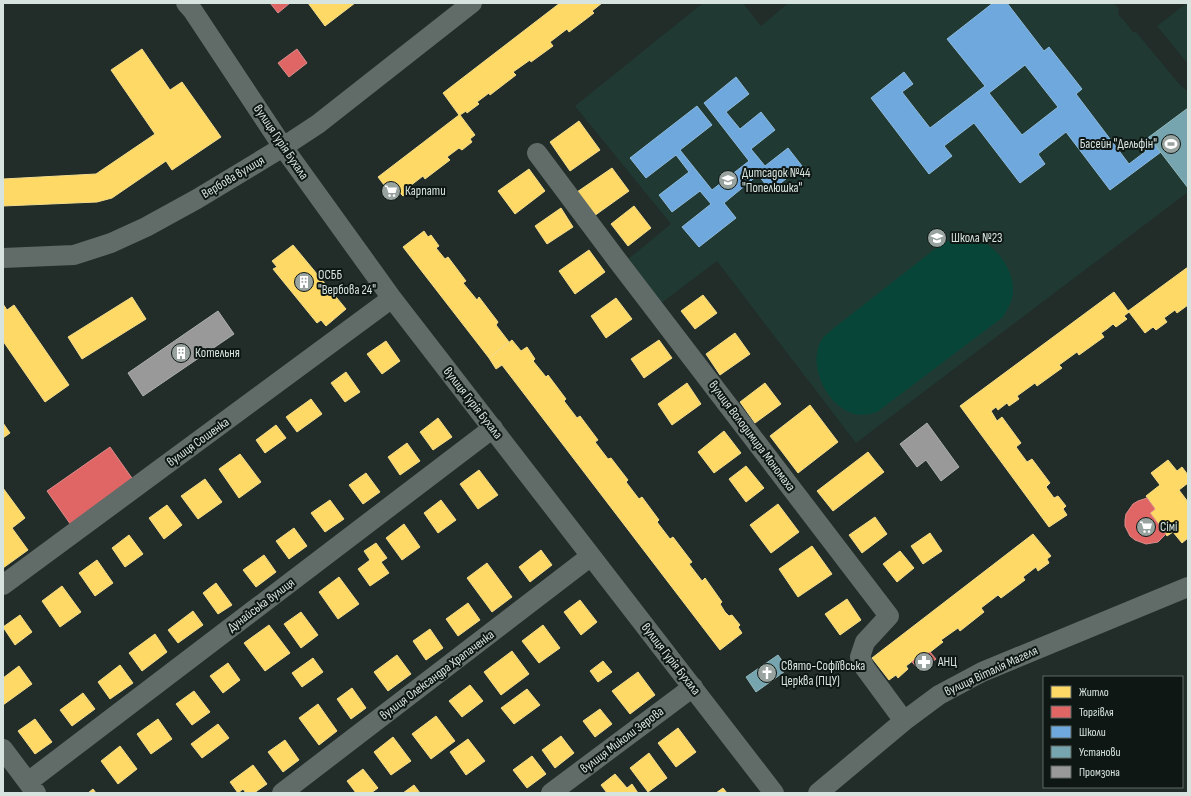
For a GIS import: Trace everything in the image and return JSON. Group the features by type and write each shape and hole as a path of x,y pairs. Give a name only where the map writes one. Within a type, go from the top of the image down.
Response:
{"street":[{"name":"вулиця Гурія Бухала","path":"186,3 193,11 282,147 391,296 774,793"},
{"name":"Вербова вулиця","path":"3,258 74,255 111,243 146,227 191,202 318,124 472,3"},
{"name":"вулиця Володимира Мономаха","path":"537,153 889,616 865,642 860,657 865,668 904,721"},
{"name":"вулиця Сошенка","path":"3,585 384,304 391,296"},
{"name":"Дунайська вулиця","path":"32,788 493,428"},
{"name":"вулиця Олександра Храпаченка","path":"282,793 591,556"},
{"name":"вулиця Віталія Магеля","path":"818,793 904,721 939,695 982,672 1188,588"},
{"name":"вулиця Миколи Зерова","path":"551,793 693,687"},
{"path":"3,749 32,788"}],"shaded area":[{"name":"Школа №23","path":"703,3 743,3 761,26 788,3 1114,3 1119,9 1118,14 1133,32 1136,32 1180,85 1188,91 1188,108 1180,114 1188,192 856,443 717,261 660,304 626,261 671,224 575,106"},
{"path":"1188,3 1188,64 1157,26"}],"green space":[{"path":"965,237 981,241 990,246 1006,264 1012,279 1013,294 1003,317 877,412 861,415 855,414 836,404 823,385 818,374 817,351 822,339 940,245 950,240"}],"building: Житло":[{"path":"308,3 355,3 325,26"},
{"path":"560,3 602,3 592,11 594,13 569,32 567,29 550,42 553,46 531,62 530,60 513,72 516,75 490,95 489,93 477,102 479,104 467,113 466,111 460,115 475,135 470,139 472,142 462,150 459,148 447,157 450,160 425,179 423,176 410,186 413,189 403,196 400,193 394,198 378,177 459,115 443,93"},
{"path":"142,49 170,90 182,82 221,137 172,170 166,161 112,198 97,202 3,206 3,179 96,174 155,134 111,70"},
{"path":"579,121 600,150 570,171 550,142"},
{"path":"612,168 629,191 594,216 577,192"},
{"path":"529,169 545,191 515,214 498,191"},
{"path":"634,206 651,228 628,246 611,224"},
{"path":"561,208 573,227 547,244 535,226"},
{"path":"424,231 428,237 431,235 439,246 436,248 445,259 448,257 466,281 463,283 477,300 479,297 498,322 496,325 509,342 489,358 403,247"},
{"name":"ОСББ \"Вербова 24\"","path":"293,245 346,309 326,326 321,320 317,323 273,269 277,267 272,261"},
{"path":"589,250 605,272 575,294 559,271"},
{"path":"1188,267 1188,305 1177,313 1175,310 1164,318 1167,322 1156,330 1153,327 1145,333 1129,312 1124,316 1127,319 1116,327 1113,324 1101,333 1104,337 1079,355 1077,352 1059,365 1062,368 1037,386 1035,383 1017,396 1019,399 1009,406 1007,403 998,410 996,407 991,411 997,421 1002,417 1021,443 1016,447 1027,462 1032,459 1050,483 1046,487 1054,498 1058,496 1066,506 1063,509 1067,515 1049,527 960,406 1114,292 1128,311"},
{"path":"703,295 717,313 695,329 681,311"},
{"path":"132,297 146,319 82,359 68,337"},
{"path":"616,298 632,319 606,338 591,316"},
{"path":"3,304 7,310 14,305 69,385 45,402 3,341"},
{"path":"735,333 750,354 720,375 706,354"},
{"path":"512,340 521,351 527,347 535,359 533,361 546,377 548,375 566,399 564,401 577,418 580,416 598,440 595,442 608,459 611,458 628,480 626,482 639,499 642,497 659,520 657,522 670,539 673,537 692,562 689,564 702,581 705,578 722,602 720,604 725,612 729,616 732,615 740,625 738,627 742,633 720,650 502,365 496,369 489,358"},
{"path":"659,340 672,358 644,378 631,359"},
{"path":"386,341 400,361 382,374 367,354"},
{"path":"346,372 360,392 345,402 331,383"},
{"path":"687,383 701,404 672,425 658,404"},
{"path":"765,383 781,404 755,423 740,402"},
{"path":"311,399 322,414 297,432 286,417"},
{"path":"810,405 838,442 798,473 770,436"},
{"path":"438,418 452,437 433,450 420,432"},
{"path":"3,423 10,433 3,438"},
{"path":"276,425 286,438 265,453 256,440"},
{"path":"724,431 741,453 714,473 698,452"},
{"path":"407,443 420,461 400,475 388,457"},
{"path":"868,452 884,472 833,511 817,491"},
{"path":"240,454 261,482 239,498 219,469"},
{"path":"1168,460 1177,471 1182,467 1188,475 1188,483 1179,490 1188,502 1188,538 1182,543 1173,532 1167,536 1150,513 1155,509 1146,496 1160,485 1151,473"},
{"path":"746,466 764,488 746,502 729,479"},
{"path":"479,470 498,495 478,509 460,484"},
{"path":"366,473 380,492 363,504 349,485"},
{"path":"205,479 222,502 198,519 181,496"},
{"path":"3,488 25,518 12,528 28,550 3,568"},
{"path":"330,500 344,519 325,532 311,513"},
{"path":"441,500 456,520 438,533 424,513"},
{"path":"778,504 799,532 771,553 750,525"},
{"path":"167,505 182,525 164,539 149,518"},
{"path":"875,517 887,534 862,553 849,535"},
{"path":"404,524 420,547 402,560 386,538"},
{"path":"294,528 307,546 289,559 276,541"},
{"path":"930,533 942,551 923,564 911,546"},
{"path":"1033,534 1051,556 1047,559 1049,563 1038,571 1036,567 1023,577 1025,580 1001,598 998,595 981,608 984,612 960,631 958,628 941,640 943,642 920,660 918,657 906,666 908,669 898,678 896,675 889,680 872,658"},
{"path":"129,535 143,554 125,567 112,548"},
{"path":"376,543 387,558 381,562 389,573 370,586 358,569 370,560 364,551"},
{"path":"812,546 832,574 798,597 779,569"},
{"path":"541,550 552,565 530,582 519,567"},
{"path":"900,551 914,568 897,582 883,564"},
{"path":"264,555 276,572 256,587 243,570"},
{"path":"97,560 113,583 95,596 79,573"},
{"path":"487,563 512,597 492,612 467,578"},
{"path":"339,577 359,604 338,619 319,592"},
{"path":"216,583 232,605 218,614 203,593"},
{"path":"62,586 81,612 60,627 42,601"},
{"path":"847,599 861,620 840,635 825,614"},
{"path":"580,600 597,622 581,635 564,612"},
{"path":"468,603 480,620 458,636 446,619"},
{"path":"193,611 203,625 178,643 168,630"},
{"path":"301,612 318,635 301,648 284,624"},
{"path":"20,615 32,632 15,645 3,627"},
{"path":"269,625 290,653 265,671 244,643"},
{"path":"543,625 560,648 539,663 522,641"},
{"path":"430,629 443,648 426,660 413,641"},
{"path":"155,634 167,652 142,671 129,653"},
{"path":"512,651 529,674 501,695 484,672"},
{"path":"397,655 411,674 388,691 374,672"},
{"path":"313,658 323,672 302,687 292,673"},
{"path":"603,661 612,672 598,682 590,671"},
{"path":"228,663 240,680 223,693 210,676"},
{"path":"120,665 133,683 110,699 98,682"},
{"path":"19,666 32,684 3,705 3,678"},
{"path":"638,672 655,695 630,714 612,691"},
{"path":"470,685 483,701 462,717 449,701"},
{"path":"352,688 366,708 351,719 337,699"},
{"path":"527,689 540,705 514,724 501,708"},
{"path":"194,691 210,712 192,725 176,704"},
{"path":"83,693 95,709 72,726 60,710"},
{"path":"318,704 337,731 319,745 299,718"},
{"path":"600,709 612,724 595,737 583,721"},
{"path":"436,716 455,741 431,759 412,734"},
{"path":"35,719 52,742 35,754 18,731"},
{"path":"158,719 172,739 151,754 137,734"},
{"path":"218,724 229,738 202,758 191,744"},
{"path":"678,728 696,752 676,767 658,743"},
{"path":"561,736 574,753 555,768 542,750"},
{"path":"393,737 411,761 391,775 374,752"},
{"path":"468,739 485,761 466,775 450,752"},
{"path":"285,740 299,760 283,772 268,752"},
{"path":"120,746 137,769 118,784 101,761"},
{"path":"649,753 667,778 648,792 630,768"},
{"path":"532,756 546,774 527,788 513,770"},
{"path":"253,765 267,784 254,793 246,793 243,789 238,793 230,782"},
{"path":"363,769 378,788 371,793 356,793 347,781"},
{"path":"615,774 627,788 632,784 638,793 607,793 601,785"},
{"path":"414,785 420,793 403,793"},
{"path":"723,788 727,793 716,793"},
{"path":"93,789 96,793 88,793"}],"building: Торгівля":[{"path":"270,3 290,3 278,13"},
{"path":"297,49 307,63 289,77 278,63"},
{"path":"110,447 134,481 71,525 47,491"},
{"path":"1147,498 1155,509 1150,513 1166,534 1158,542 1146,544 1135,540 1130,536 1125,526 1125,520 1126,514 1133,504"},
{"path":"930,652 936,659 920,671 912,662 918,657 920,660"}],"building: Школи":[{"path":"993,3 1007,3 1044,51 1049,47 1082,89 1076,94 1129,164 1146,151 1141,143 1149,137 1161,152 1110,190 1066,132 1038,154 1045,164 1020,183 974,123 944,146 952,156 929,174 871,98 904,72 913,84 902,92 930,128 985,86 947,39","holes":["1025,65 1058,107 1022,135 989,93"]},
{"path":"736,77 749,94 726,112 740,129 761,112 775,130 751,149 765,166 788,148 802,166 771,191 758,175 724,203 736,218 699,247 682,227 711,204 700,191 672,212 659,195 689,172 676,155 646,178 630,158 697,106 712,125 680,150 712,190 749,161 704,103"}],"building: Установи":[{"name":"Басейн \"Дельфін\"","path":"1188,108 1188,188 1149,137"},
{"name":"Свято-Софіївська Церква (ПЦУ)","path":"778,655 788,669 756,692 746,677"}],"building: Промзона":[{"name":"Котельня","path":"218,311 234,334 143,396 128,373"},
{"path":"927,423 959,467 941,481 926,460 917,467 900,444"}],"place":[{"name":"Басейн \"Дельфін\"","path":"1171,144"},
{"name":"Дитсадок №44 \"Попелюшка\"","path":"728,180"},
{"name":"Карпати","path":"391,191"},
{"name":"Школа №23","path":"937,238"},
{"name":"ОСББ \"Вербова 24\"","path":"304,282"},
{"name":"Котельня","path":"181,353"},
{"name":"Сімі","path":"1146,527"},
{"name":"АНЦ","path":"924,662"},
{"name":"Свято-Софіївська Церква (ПЦУ)","path":"767,673"}]}
